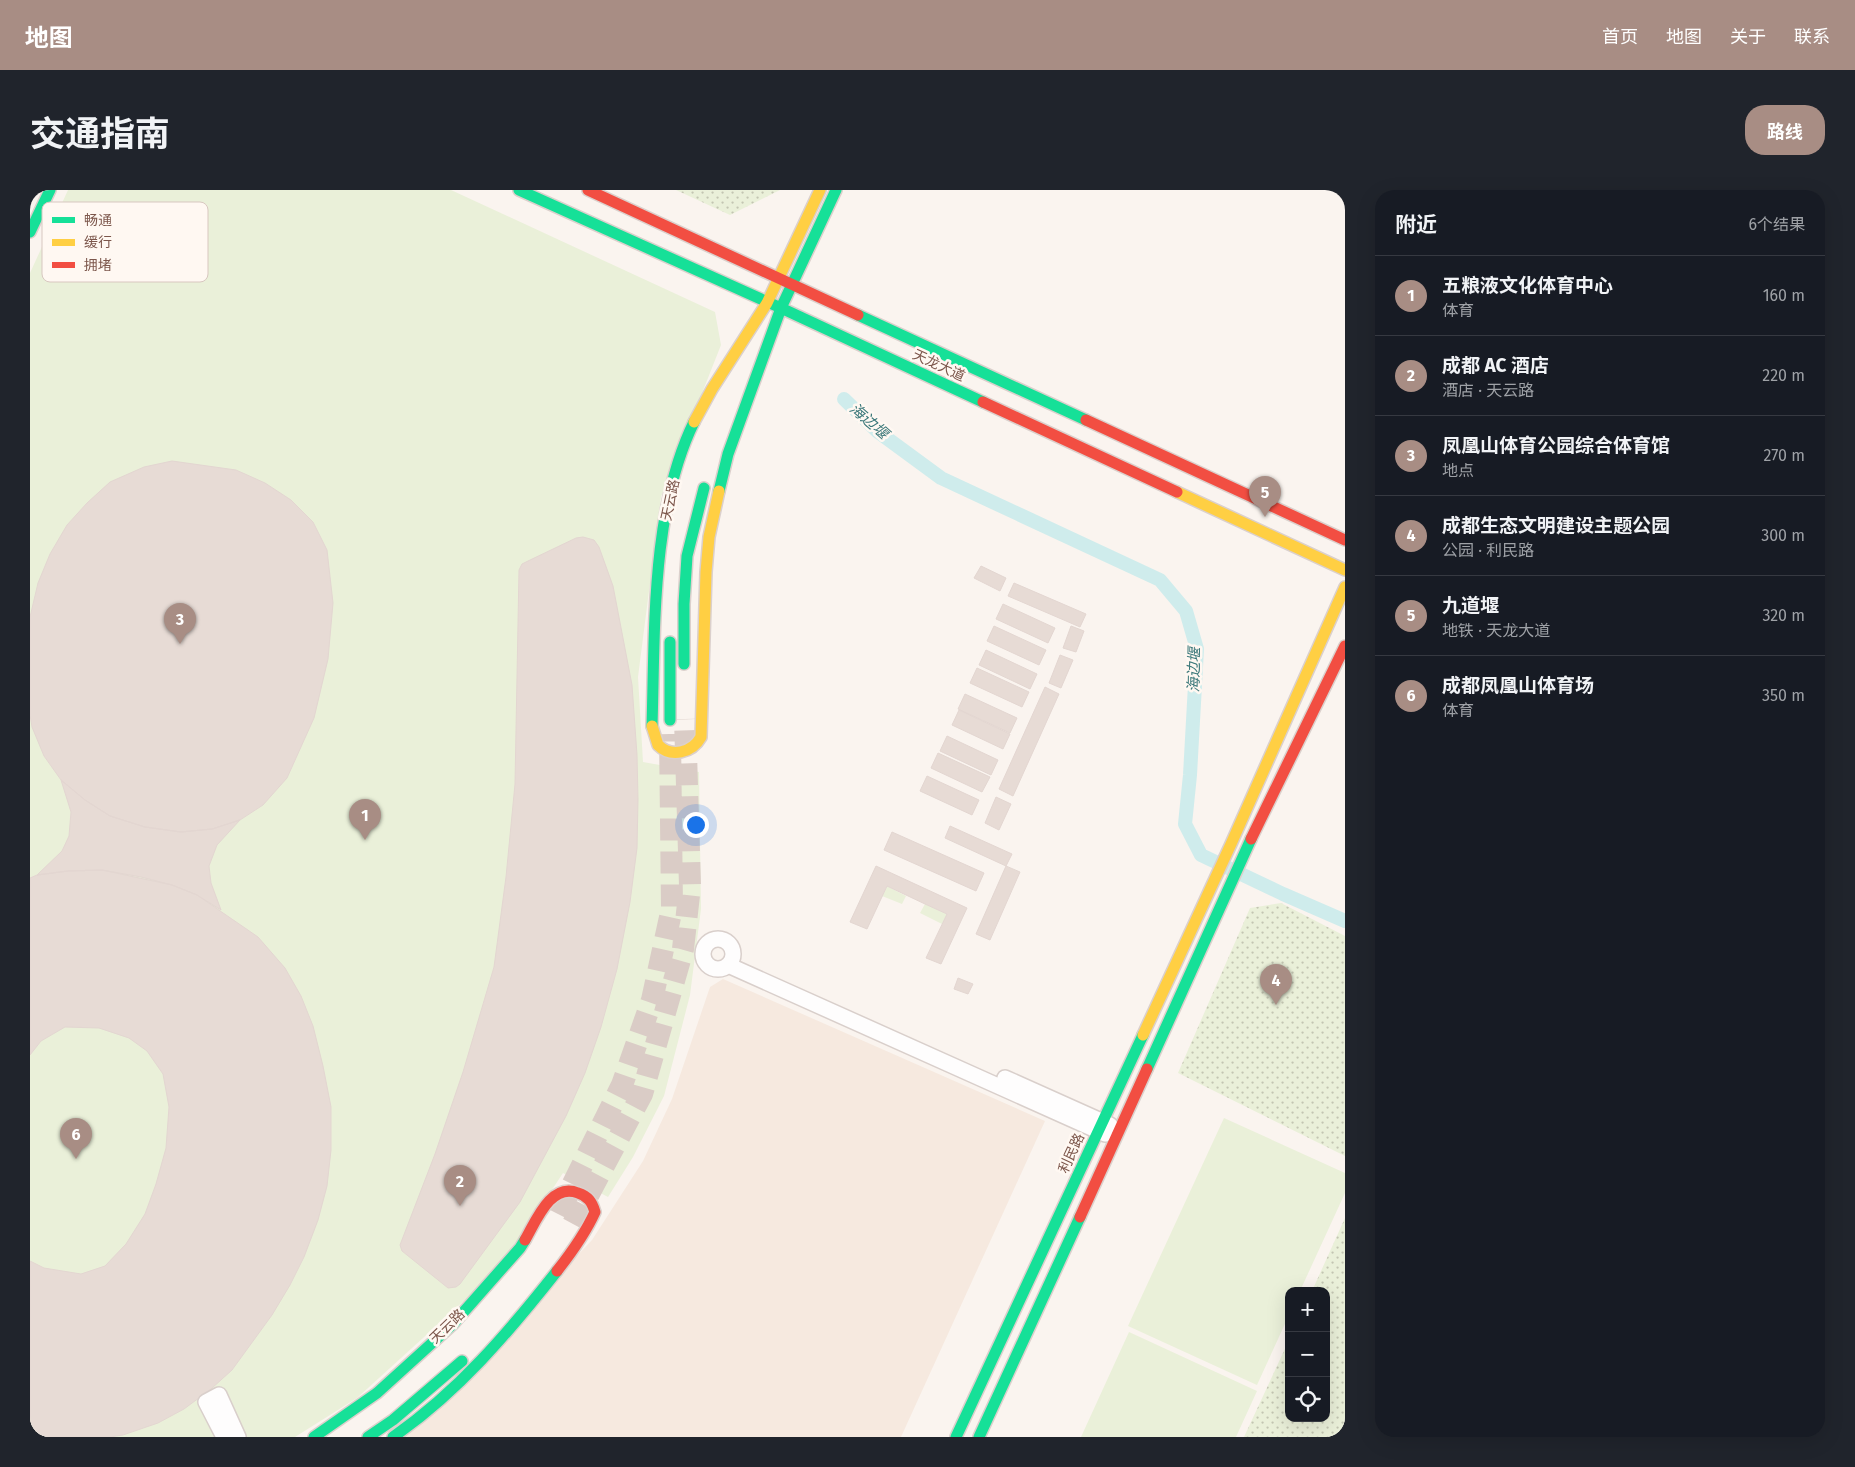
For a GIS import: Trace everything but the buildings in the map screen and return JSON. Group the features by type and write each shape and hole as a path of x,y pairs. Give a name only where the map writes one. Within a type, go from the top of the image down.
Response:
{"main road":[{"path":"44,202 50,190"},
{"name":"天龙大道","path":"519,190 781,308 1345,570"},
{"name":"天龙大道","path":"588,190 793,283 1345,540"},
{"path":"727,387 820,190"},
{"path":"717,452 734,408 836,190"},
{"path":"30,232 42,207"},
{"path":"767,302 701,409 685,444 668,502 658,573 652,729 660,748 676,753 691,750 700,739 706,572 710,529 728,454 781,308"},
{"path":"684,672 684,604 687,556 706,478"},
{"name":"利民路","path":"956,1437 1231,844 1345,588"},
{"path":"670,626 670,720"},
{"path":"979,1437 1244,853 1345,646"},
{"path":"314,1437 377,1393 453,1324 520,1248 551,1198 560,1192 574,1191 591,1201 595,1212 588,1229 561,1268 521,1319 446,1397 392,1437"},
{"path":"368,1437 393,1420 457,1366 469,1353"}],"street":[{"path":"730,960 1118,1134"},
{"path":"224,1437 206,1402 218,1395 238,1437"}],"shaded area":[{"path":"723,979 1045,1121 901,1437 404,1437 592,1240 643,1161 672,1099 710,987"}],"green space":[{"path":"68,190 451,190 715,312 721,345 661,497 638,677 643,762 699,772 701,909 690,995 664,1096 633,1157 608,1197 563,1173 536,1214 489,1278 357,1398 295,1437 30,1437 30,273 42,247 42,282 208,282 208,202 63,202"},
{"path":"676,190 780,190 730,215"},
{"path":"887,886 906,896 902,904 882,896"},
{"path":"1281,903 1345,936 1345,1156 1178,1073 1250,908"},
{"path":"925,904 947,914 942,924 920,913"},
{"path":"1224,1118 1345,1173 1345,1193 1302,1287 1285,1287 1285,1324 1257,1385 1128,1326"},
{"path":"1345,1218 1345,1437 1244,1437 1285,1349 1285,1422 1330,1422 1330,1287 1314,1287"},
{"path":"1129,1332 1257,1391 1236,1437 1081,1437"}],"waterway":[{"name":"海边堰","path":"844,399 877,431 941,478 1160,580 1186,611 1197,649 1190,775 1185,824 1201,855 1345,921"}],"tunnel":[{"path":"573,1224 642,1094 683,949 690,886 685,719"},
{"path":"558,1214 622,1085 652,1000 672,908 670,734"}],"traffic: fast":[{"path":"44,202 50,190"},
{"path":"519,190 781,308 983,402"},
{"path":"719,491 728,454 781,308 836,190"},
{"path":"30,232 42,207"},
{"path":"858,315 1086,420"},
{"path":"652,726 655,610 663,531 670,493 680,456 694,422"},
{"path":"684,664 684,604 687,556 704,488"},
{"path":"670,642 670,720"},
{"path":"1147,1069 1251,839"},
{"path":"956,1437 1143,1035"},
{"path":"979,1437 1080,1217"},
{"path":"314,1437 377,1393 453,1324 525,1240"},
{"path":"393,1437 461,1381 501,1339 557,1271"},
{"path":"368,1437 393,1420 462,1361"}],"traffic: slow":[{"path":"694,422 712,389 767,303 820,190"},
{"path":"652,726 658,745 669,751 681,752 687,750 701,737 706,572 709,537 719,491"},
{"path":"1177,492 1345,570"},
{"path":"1143,1035 1231,844 1345,587"}],"traffic: jam":[{"path":"588,190 858,315"},
{"path":"983,402 1177,492"},
{"path":"1086,420 1345,540"},
{"path":"1251,839 1345,646"},
{"path":"1080,1217 1147,1069"},
{"path":"525,1240 539,1214 552,1198 568,1191 581,1194 587,1198 595,1212 578,1243 557,1271"}],"place":[{"name":"九道堰","path":"1265,517"},
{"name":"凤凰山体育公园综合体育馆","path":"180,644"},
{"name":"五粮液文化体育中心","path":"365,840"},
{"name":"成都生态文明建设主题公园","path":"1276,1005"},
{"name":"成都凤凰山体育场","path":"76,1159"},
{"name":"成都 AC 酒店","path":"460,1206"}]}
